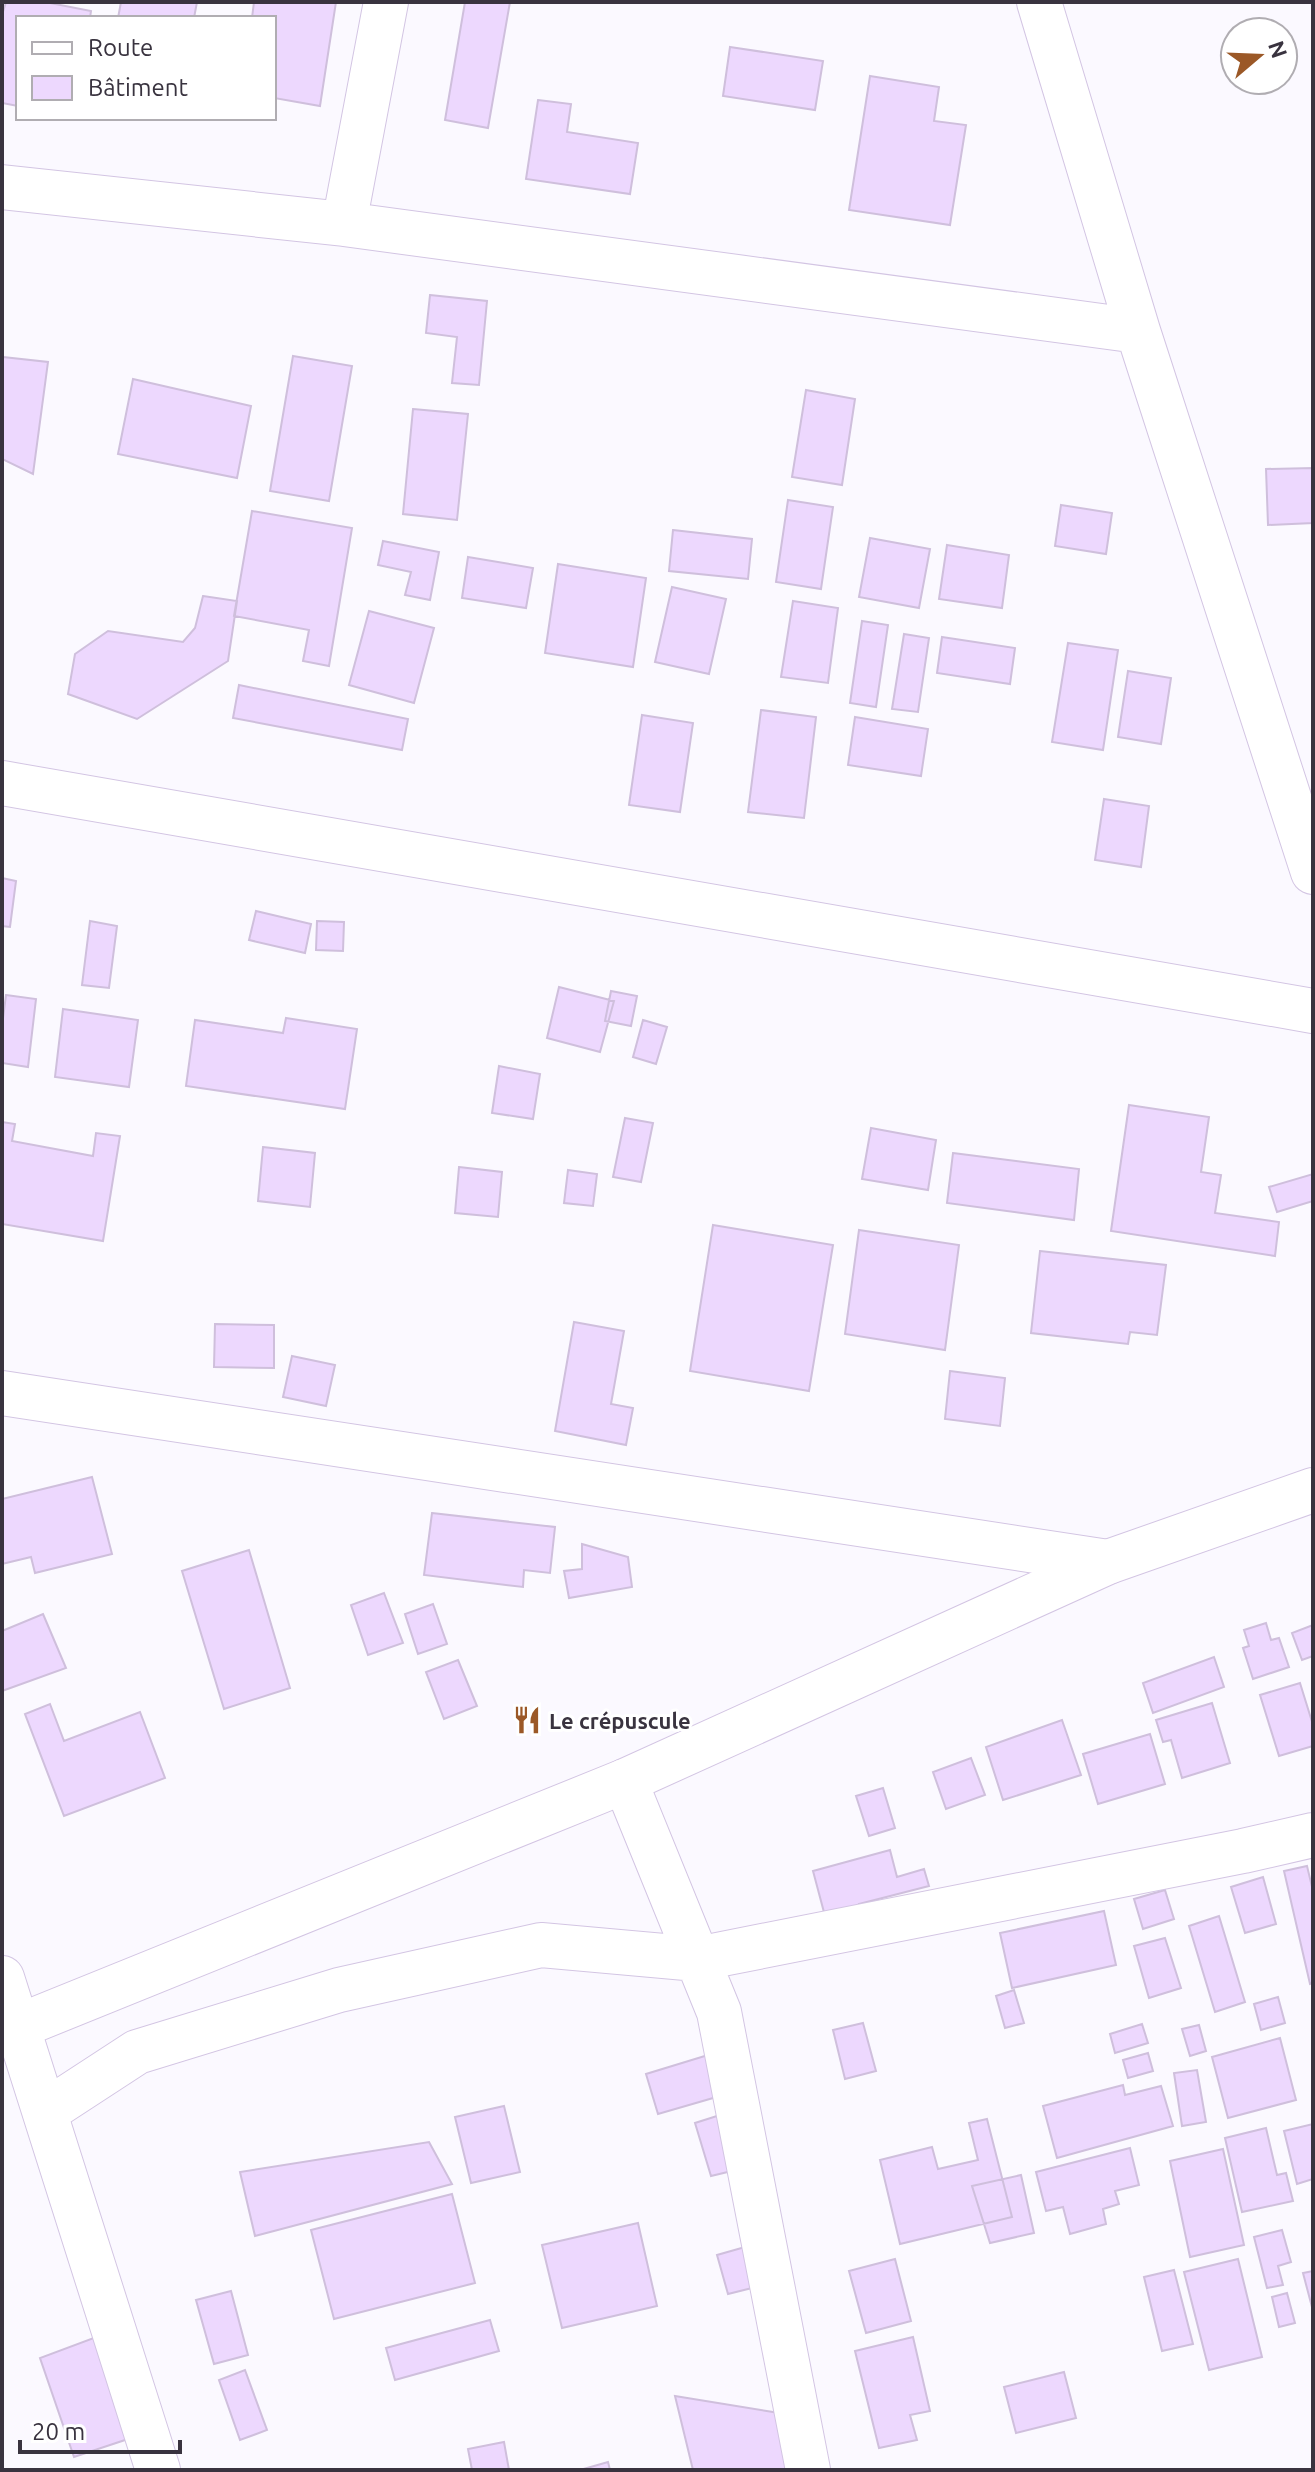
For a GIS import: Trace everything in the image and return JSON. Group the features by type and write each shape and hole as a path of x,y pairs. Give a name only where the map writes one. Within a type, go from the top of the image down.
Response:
{"street":[{"path":"344,224 386,2"},
{"path":"1039,2 1138,331 1313,872"},
{"path":"2,187 344,224 1138,331"},
{"path":"2,783 1313,1011"},
{"path":"2,1393 1108,1562"},
{"path":"10,2030 625,1781 1108,1562 1313,1490"},
{"path":"625,1781 719,2012 808,2470"},
{"path":"45,2112 137,2052 339,1990 541,1945 697,1959 1313,1835"},
{"path":"2,1978 10,2030 45,2112 158,2470"}],"building":[{"path":"6,2 45,2 91,11 90,16 16,16 16,106 2,103 2,15"},
{"path":"121,2 197,2 194,16 118,16"},
{"path":"254,2 336,2 320,106 276,98 276,16 252,16"},
{"path":"465,2 510,2 488,128 445,120"},
{"path":"730,47 823,61 815,110 723,96"},
{"path":"870,76 939,87 934,121 966,125 950,225 849,210"},
{"path":"538,100 571,104 567,132 638,143 630,194 526,179"},
{"path":"430,295 487,301 479,385 452,383 457,337 426,333"},
{"path":"293,356 352,366 329,501 270,491"},
{"path":"3,357 48,362 33,474 2,459"},
{"path":"133,379 251,406 237,478 118,454"},
{"path":"806,390 855,399 842,485 792,477"},
{"path":"413,409 468,414 457,520 403,514"},
{"path":"1313,468 1313,523 1268,525 1266,469"},
{"path":"788,500 833,507 821,589 776,582"},
{"path":"1061,505 1112,513 1106,554 1055,546"},
{"path":"252,511 352,528 329,666 303,661 309,630 234,616"},
{"path":"673,530 752,539 748,579 669,571"},
{"path":"870,538 930,549 919,608 859,597"},
{"path":"383,541 439,552 430,600 405,595 411,572 378,565"},
{"path":"947,545 1009,555 1002,608 939,599"},
{"path":"468,557 533,568 526,608 462,598"},
{"path":"558,564 646,578 633,667 545,653"},
{"path":"672,587 726,599 709,674 655,662"},
{"path":"203,596 237,601 228,661 137,719 68,694 75,654 108,631 183,642 195,628"},
{"path":"793,601 838,608 828,683 781,677"},
{"path":"369,611 434,628 414,703 349,685"},
{"path":"862,621 888,625 876,707 850,703"},
{"path":"904,634 929,638 918,712 892,709"},
{"path":"942,637 1015,648 1010,684 937,673"},
{"path":"1068,643 1118,650 1103,750 1052,742"},
{"path":"1128,671 1171,678 1161,744 1118,737"},
{"path":"239,685 408,719 402,750 233,718"},
{"path":"761,710 816,717 804,818 748,812"},
{"path":"642,715 693,723 680,812 629,805"},
{"path":"855,717 928,729 921,776 848,765"},
{"path":"1104,799 1149,806 1141,867 1095,860"},
{"path":"2,878 16,881 10,927 2,926"},
{"path":"256,911 311,924 305,953 249,940"},
{"path":"90,921 117,926 109,988 82,985"},
{"path":"317,921 344,922 343,951 316,950"},
{"path":"559,987 614,1001 600,1052 547,1038"},
{"path":"611,991 637,996 631,1026 605,1021"},
{"path":"6,995 36,999 28,1067 2,1063"},
{"path":"63,1009 138,1020 129,1087 55,1077"},
{"path":"286,1018 357,1029 345,1109 186,1086 195,1020 283,1033"},
{"path":"643,1020 667,1027 656,1064 633,1057"},
{"path":"499,1066 540,1074 533,1119 492,1113"},
{"path":"1129,1105 1209,1117 1201,1172 1221,1175 1215,1213 1279,1222 1275,1256 1111,1231"},
{"path":"625,1118 653,1123 641,1182 613,1177"},
{"path":"2,1122 15,1124 12,1141 93,1156 96,1133 120,1136 103,1241 2,1224"},
{"path":"871,1128 936,1140 928,1190 862,1179"},
{"path":"263,1147 315,1153 310,1207 258,1201"},
{"path":"953,1153 1079,1169 1074,1220 947,1203"},
{"path":"459,1167 502,1172 498,1217 455,1213"},
{"path":"568,1170 597,1174 593,1206 564,1203"},
{"path":"1313,1174 1313,1201 1277,1212 1269,1187"},
{"path":"713,1225 833,1245 809,1391 690,1371"},
{"path":"859,1230 959,1245 945,1350 845,1334"},
{"path":"1040,1251 1166,1265 1157,1335 1130,1332 1128,1344 1031,1333"},
{"path":"574,1322 624,1331 611,1404 633,1408 626,1445 555,1431"},
{"path":"215,1324 274,1325 274,1368 214,1367"},
{"path":"292,1356 335,1365 326,1406 283,1397"},
{"path":"950,1371 1005,1378 1000,1426 945,1419"},
{"path":"92,1477 112,1554 35,1573 31,1557 2,1564 2,1499"},
{"path":"432,1513 555,1527 550,1573 524,1570 523,1587 424,1575"},
{"path":"582,1544 628,1557 632,1587 569,1598 564,1571 582,1569"},
{"path":"249,1550 290,1688 224,1709 182,1571"},
{"path":"384,1593 403,1643 368,1655 351,1605"},
{"path":"433,1604 447,1644 418,1654 405,1614"},
{"path":"43,1614 66,1668 2,1691 2,1631"},
{"path":"1266,1623 1271,1640 1279,1638 1289,1667 1253,1679 1243,1648 1249,1646 1244,1630"},
{"path":"1313,1625 1313,1656 1302,1660 1292,1633"},
{"path":"1214,1657 1224,1687 1153,1713 1143,1683"},
{"path":"458,1660 477,1706 444,1719 426,1672"},
{"path":"1300,1683 1313,1725 1313,1746 1279,1756 1260,1695"},
{"path":"1212,1703 1230,1763 1182,1778 1171,1740 1163,1742 1156,1720"},
{"path":"50,1704 64,1741 140,1712 165,1778 64,1816 25,1714"},
{"path":"1062,1720 1081,1775 1003,1800 986,1747"},
{"path":"1150,1734 1165,1784 1098,1804 1083,1754"},
{"path":"971,1758 985,1795 946,1809 933,1772"},
{"path":"883,1788 895,1828 869,1836 856,1796"},
{"path":"890,1850 897,1877 924,1869 929,1886 859,1904 862,1920 825,1916 813,1871"},
{"path":"1307,1866 1313,1891 1313,1983 1310,1984 1284,1871"},
{"path":"1263,1877 1276,1924 1245,1933 1231,1887"},
{"path":"1165,1890 1174,1919 1143,1929 1134,1899"},
{"path":"1104,1911 1116,1965 1012,1988 1000,1933"},
{"path":"1219,1916 1245,2002 1215,2012 1189,1926"},
{"path":"1165,1938 1181,1988 1149,1998 1134,1946"},
{"path":"1014,1990 1024,2023 1005,2028 996,1996"},
{"path":"1278,1997 1285,2023 1261,2030 1254,2004"},
{"path":"863,2023 876,2071 845,2079 833,2030"},
{"path":"1142,2024 1148,2043 1115,2053 1110,2034"},
{"path":"1199,2025 1206,2051 1190,2056 1182,2029"},
{"path":"1280,2038 1296,2100 1228,2118 1212,2057"},
{"path":"1148,2053 1153,2071 1128,2078 1123,2060"},
{"path":"708,2055 720,2096 658,2114 646,2074"},
{"path":"1197,2070 1206,2122 1182,2126 1174,2073"},
{"path":"1123,2085 1125,2095 1161,2086 1173,2126 1057,2158 1043,2106"},
{"path":"504,2106 520,2172 471,2183 455,2117"},
{"path":"720,2115 736,2170 711,2176 695,2123"},
{"path":"987,2119 1012,2217 900,2244 880,2160 932,2147 938,2169 978,2160 969,2123"},
{"path":"1313,2124 1313,2179 1297,2184 1284,2131"},
{"path":"1266,2128 1277,2175 1286,2173 1293,2201 1242,2212 1225,2138"},
{"path":"429,2142 452,2184 255,2236 240,2172"},
{"path":"1130,2148 1139,2185 1115,2191 1119,2204 1103,2209 1106,2224 1070,2234 1063,2207 1046,2211 1036,2172"},
{"path":"1223,2149 1244,2245 1190,2257 1170,2161"},
{"path":"1021,2175 1034,2233 990,2243 972,2186"},
{"path":"452,2194 475,2283 334,2319 311,2230"},
{"path":"638,2223 657,2306 562,2328 542,2245"},
{"path":"1282,2230 1291,2262 1278,2266 1283,2285 1267,2288 1254,2237"},
{"path":"745,2247 756,2287 728,2294 717,2255"},
{"path":"895,2259 911,2321 866,2333 849,2271"},
{"path":"1238,2259 1262,2357 1209,2370 1184,2272"},
{"path":"1174,2270 1193,2344 1162,2351 1144,2277"},
{"path":"1313,2271 1313,2311 1303,2273"},
{"path":"231,2291 248,2355 214,2364 196,2300"},
{"path":"1287,2293 1295,2323 1279,2327 1272,2297"},
{"path":"490,2320 499,2351 395,2380 386,2348"},
{"path":"99,2336 134,2437 74,2457 40,2358"},
{"path":"913,2337 930,2411 910,2415 917,2440 879,2448 855,2351"},
{"path":"245,2370 267,2430 240,2440 219,2380"},
{"path":"1064,2372 1076,2418 1016,2433 1004,2387"},
{"path":"675,2396 785,2414 799,2470 693,2470"},
{"path":"504,2442 509,2470 472,2470 468,2449"},
{"path":"608,2462 610,2470 580,2470"}],"place":[{"name":"Le crépuscule","path":"527,1720"}]}
